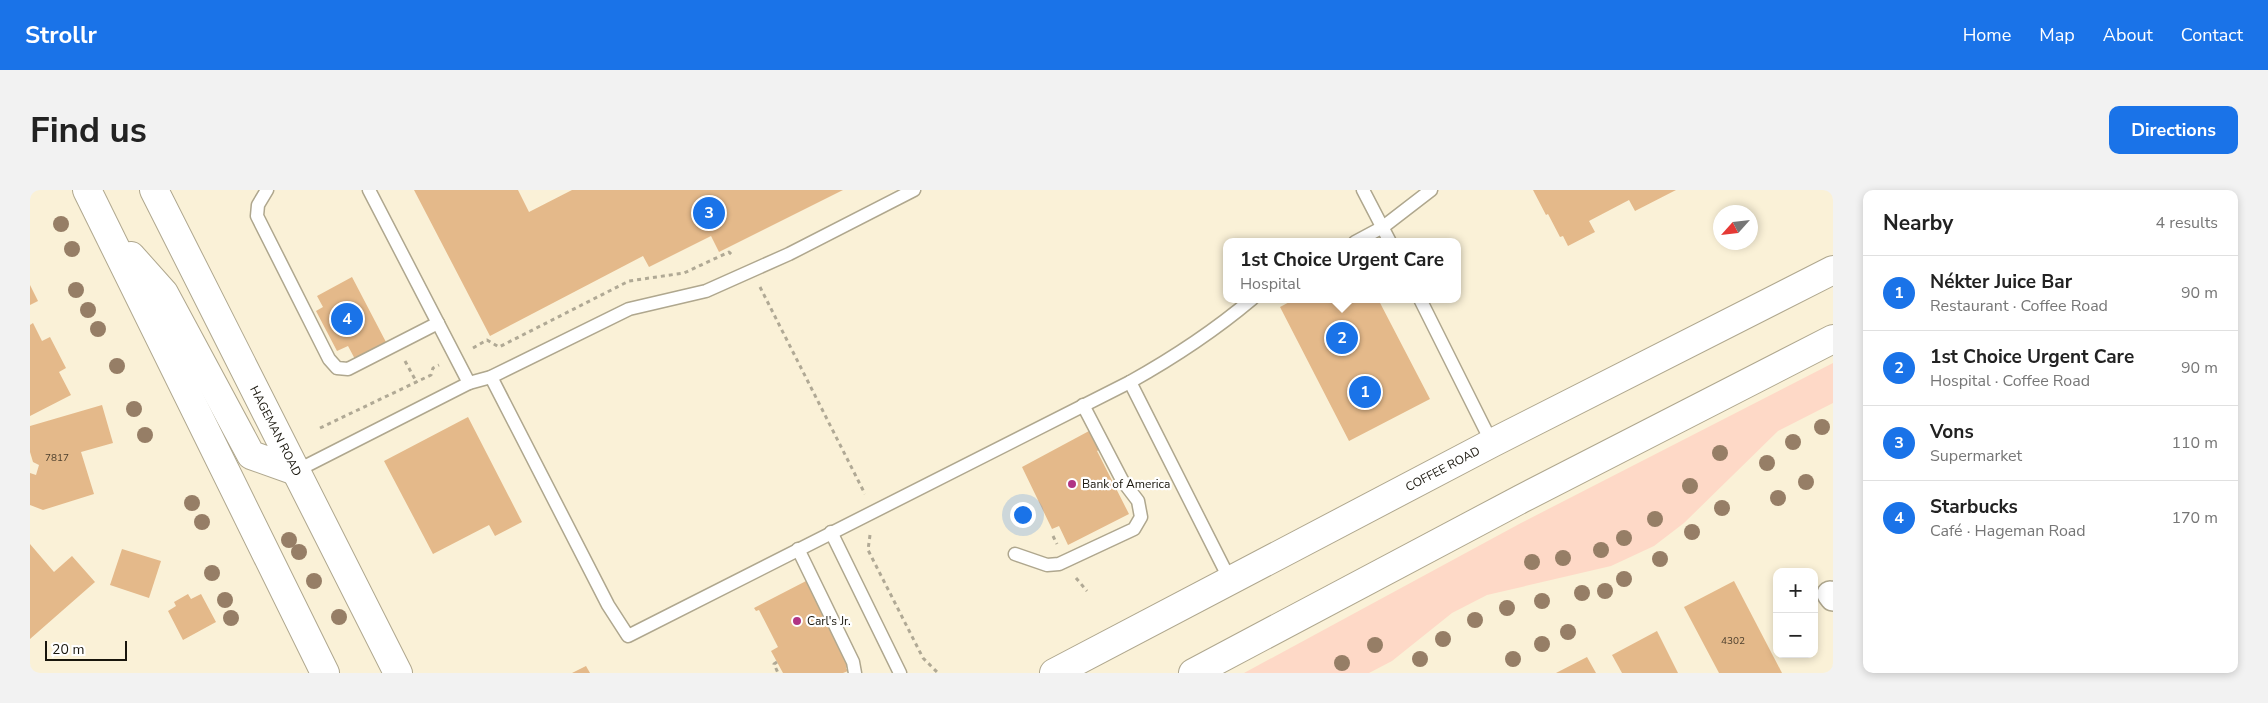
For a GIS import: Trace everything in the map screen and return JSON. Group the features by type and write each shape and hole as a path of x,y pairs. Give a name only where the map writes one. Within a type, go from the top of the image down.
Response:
{"main road":[{"path":"87,190 107,228 319,671"},
{"name":"HAGEMAN ROAD","path":"154,190 398,673"},
{"path":"107,228 164,293 251,454 296,471"},
{"name":"COFFEE ROAD","path":"1054,673 1231,582 1492,443 1833,270"},
{"path":"1193,673 1521,499 1833,339"}],"lane":[{"path":"268,190 258,205 257,216 329,359 337,368 348,369 438,323"},
{"path":"369,190 469,384"},
{"path":"296,471 469,384 491,377 629,309 706,291 789,254 914,190"},
{"path":"1363,190 1388,238"},
{"path":"1362,238 1383,227 1431,190"},
{"path":"491,377 608,605 628,636 830,532 1130,382 1174,357 1247,303"},
{"path":"1422,303 1492,443"},
{"path":"1130,382 1231,582"},
{"path":"1015,554 1047,565 1059,564 1134,529 1141,517 1138,501 1122,480 1083,405"},
{"path":"830,532 900,673"},
{"path":"798,549 853,662 855,673"}],"path":[{"path":"320,428 331,425 431,376 433,368 487,340 499,347 629,280 684,273 729,252 761,288 866,496 871,540 868,550 923,658 938,673"},
{"path":"777,662 774,664 778,673"}],"shaded area":[{"path":"1833,363 1833,403 1778,431 1684,523 1654,546 1611,566 1487,595 1452,613 1392,661 1369,673 1244,673 1521,523"}],"building":[{"path":"414,190 518,190 529,212 572,190 843,190 719,252 711,236 649,267 643,256 490,336"},
{"path":"1533,190 1676,190 1635,211 1629,200 1589,221 1595,232 1568,246 1563,236 1560,237 1548,214 1546,215"},
{"path":"352,277 387,344 356,361 348,346 337,351 316,311 323,307 317,296"},
{"path":"30,285 38,301 30,305"},
{"path":"1288,303 1380,303 1430,399 1349,441 1280,307"},
{"path":"33,323 42,341 50,337 66,368 59,372 71,395 30,416 30,325"},
{"path":"102,405 113,443 81,452 94,494 43,510 30,505 30,473 36,475 39,465 33,462 30,452 30,426"},
{"path":"468,417 522,522 495,536 489,525 433,554 384,461"},
{"name":"Bank of America","path":"1089,431 1129,514 1068,545 1059,526 1052,529 1022,467"},
{"path":"30,544 54,572 72,556 95,582 30,639"},
{"path":"122,549 161,561 149,598 110,585"},
{"name":"Carl's Jr.","path":"808,580 849,666 846,668 848,671 843,673 783,673 771,651 778,647 759,610 756,611 754,608"},
{"path":"1734,581 1782,673 1719,673 1684,607"},
{"path":"188,594 191,599 201,594 216,622 183,640 168,611 176,606 174,602"},
{"path":"1657,631 1678,673 1622,673 1612,655"},
{"path":"1587,657 1596,673 1556,673"},
{"path":"586,666 590,673 572,673"}],"place":[{"name":"Vons","path":"709,213"},
{"name":"Starbucks","path":"347,319"},
{"name":"1st Choice Urgent Care","path":"1342,338"},
{"name":"Nékter Juice Bar","path":"1365,392"},
{"name":"Bank of America","path":"1072,484"},
{"name":"Carl's Jr.","path":"797,621"}]}
